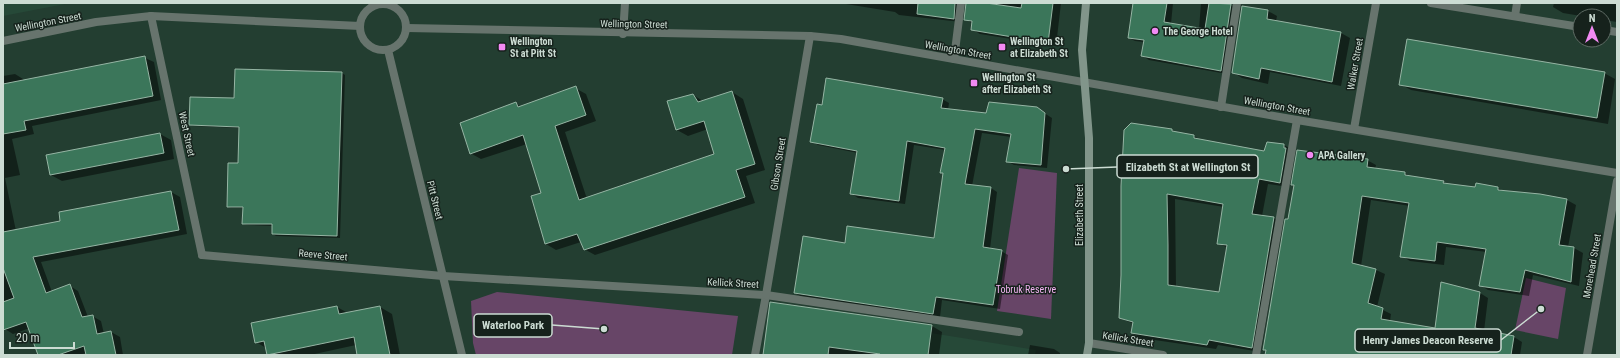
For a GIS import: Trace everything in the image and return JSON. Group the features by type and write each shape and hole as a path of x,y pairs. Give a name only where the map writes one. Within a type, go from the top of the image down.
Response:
{"main road":[{"name":"Elizabeth Street","path":"1086,3 1082,40 1089,154 1089,343 1087,355"}],"street":[{"path":"378,3 386,4 398,9 403,14 407,28 405,36 401,42 388,50 374,48 368,44 363,39 360,26 361,18 365,12 378,3"},
{"path":"623,34 625,3"},
{"path":"954,59 961,3"},
{"path":"1221,107 1237,3"},
{"name":"Walker Street","path":"1354,129 1376,3"},
{"path":"1430,3 1572,26"},
{"path":"1515,16 1517,3"},
{"name":"Wellington Street","path":"3,41 96,22 151,16 360,26"},
{"name":"West Street","path":"151,16 202,255"},
{"name":"Wellington Street","path":"407,28 623,34 810,36 841,39 1221,107 1617,173"},
{"name":"Gibson Street","path":"755,355 810,36"},
{"name":"Pitt Street","path":"388,50 462,355"},
{"path":"1256,355 1297,120"},
{"name":"Morehead Street","path":"1587,355 1617,181"},
{"name":"Reeve Street","path":"202,255 443,276"},
{"name":"Kellick Street","path":"443,276 766,295 1019,332"},
{"name":"Kellick Street","path":"1089,343 1163,355"}],"shaded area":[{"path":"3,3 70,3 3,16"},
{"path":"925,332 1036,350 1035,355 921,355"}],"green space":[{"name":"Tobruk Reserve","path":"1019,168 1057,173 1051,319 997,311"},
{"path":"1526,278 1566,288 1558,339 1515,330"},
{"path":"497,292 738,316 732,355 476,355 473,343 471,301"}],"building":[{"path":"918,3 955,3 954,19 917,14"},
{"path":"966,3 986,3 1021,8 1022,3 1053,3 1048,43 971,30 972,21 964,20"},
{"path":"1133,3 1167,3 1164,22 1205,29 1209,3 1231,4 1221,71 1141,56 1144,40 1128,38"},
{"path":"1242,6 1268,10 1267,19 1341,32 1332,82 1261,68 1259,79 1232,73"},
{"path":"1407,39 1605,72 1597,118 1399,85"},
{"path":"145,56 153,96 24,121 26,130 3,134 3,84"},
{"path":"235,69 342,72 337,236 272,234 272,224 242,224 243,207 227,207 228,163 238,163 239,127 189,125 190,97 234,98"},
{"path":"826,78 943,98 941,108 986,113 989,102 1037,107 1045,113 1041,165 1006,162 1011,134 975,129 965,184 991,187 983,247 1002,250 993,305 936,297 933,314 794,293 803,236 845,243 847,226 934,238 943,173 940,173 945,148 907,141 899,201 850,194 857,151 810,142 817,104 822,105"},
{"path":"576,86 586,115 555,126 579,200 714,154 704,121 676,130 667,101 693,94 698,102 732,91 755,164 736,170 745,197 584,250 577,234 545,244 531,196 541,193 523,135 470,154 460,123 516,102 518,107"},
{"path":"1131,123 1172,129 1172,131 1194,135 1194,138 1264,151 1267,142 1284,144 1284,148 1286,148 1280,183 1259,179 1252,214 1274,217 1252,348 1209,340 1207,345 1131,333 1133,322 1119,318 1121,275 1121,186 1124,130","holes":["1167,194 1223,204 1217,244 1227,245 1219,292 1168,285"]},
{"path":"160,133 164,153 50,175 46,155"},
{"path":"1297,150 1368,159 1367,167 1405,172 1405,175 1444,181 1443,183 1475,187 1476,183 1498,187 1498,190 1540,194 1567,199 1559,245 1574,247 1571,282 1525,270 1520,292 1479,286 1486,249 1437,242 1435,261 1400,257 1409,203 1362,196 1352,263 1376,269 1368,303 1383,308 1381,319 1435,328 1441,282 1480,292 1475,328 1514,336 1511,355 1265,355 1266,350 1263,350 1285,219 1288,219 1294,185 1291,185"},
{"path":"171,191 179,230 33,257 46,293 70,284 82,317 93,315 97,334 111,331 116,355 86,355 84,346 58,355 38,355 26,322 3,330 3,302 14,298 3,268 3,232 60,221 59,212"},
{"path":"770,302 932,325 928,355 879,355 880,354 829,347 828,355 763,355"},
{"path":"337,306 339,314 380,306 390,355 357,355 354,337 267,355 264,341 255,343 251,323"}],"place":[{"name":"The George Hotel","path":"1155,31"},
{"name":"Wellington St at Pitt St","path":"502,47"},
{"name":"Wellington St at Elizabeth St","path":"1002,47"},
{"name":"Wellington St after Elizabeth St","path":"974,83"},
{"name":"APA Gallery","path":"1310,155"},
{"name":"Elizabeth St at Wellington St","path":"1066,169"},
{"name":"Henry James Deacon Reserve","path":"1541,309"},
{"name":"Waterloo Park","path":"604,329"}]}
